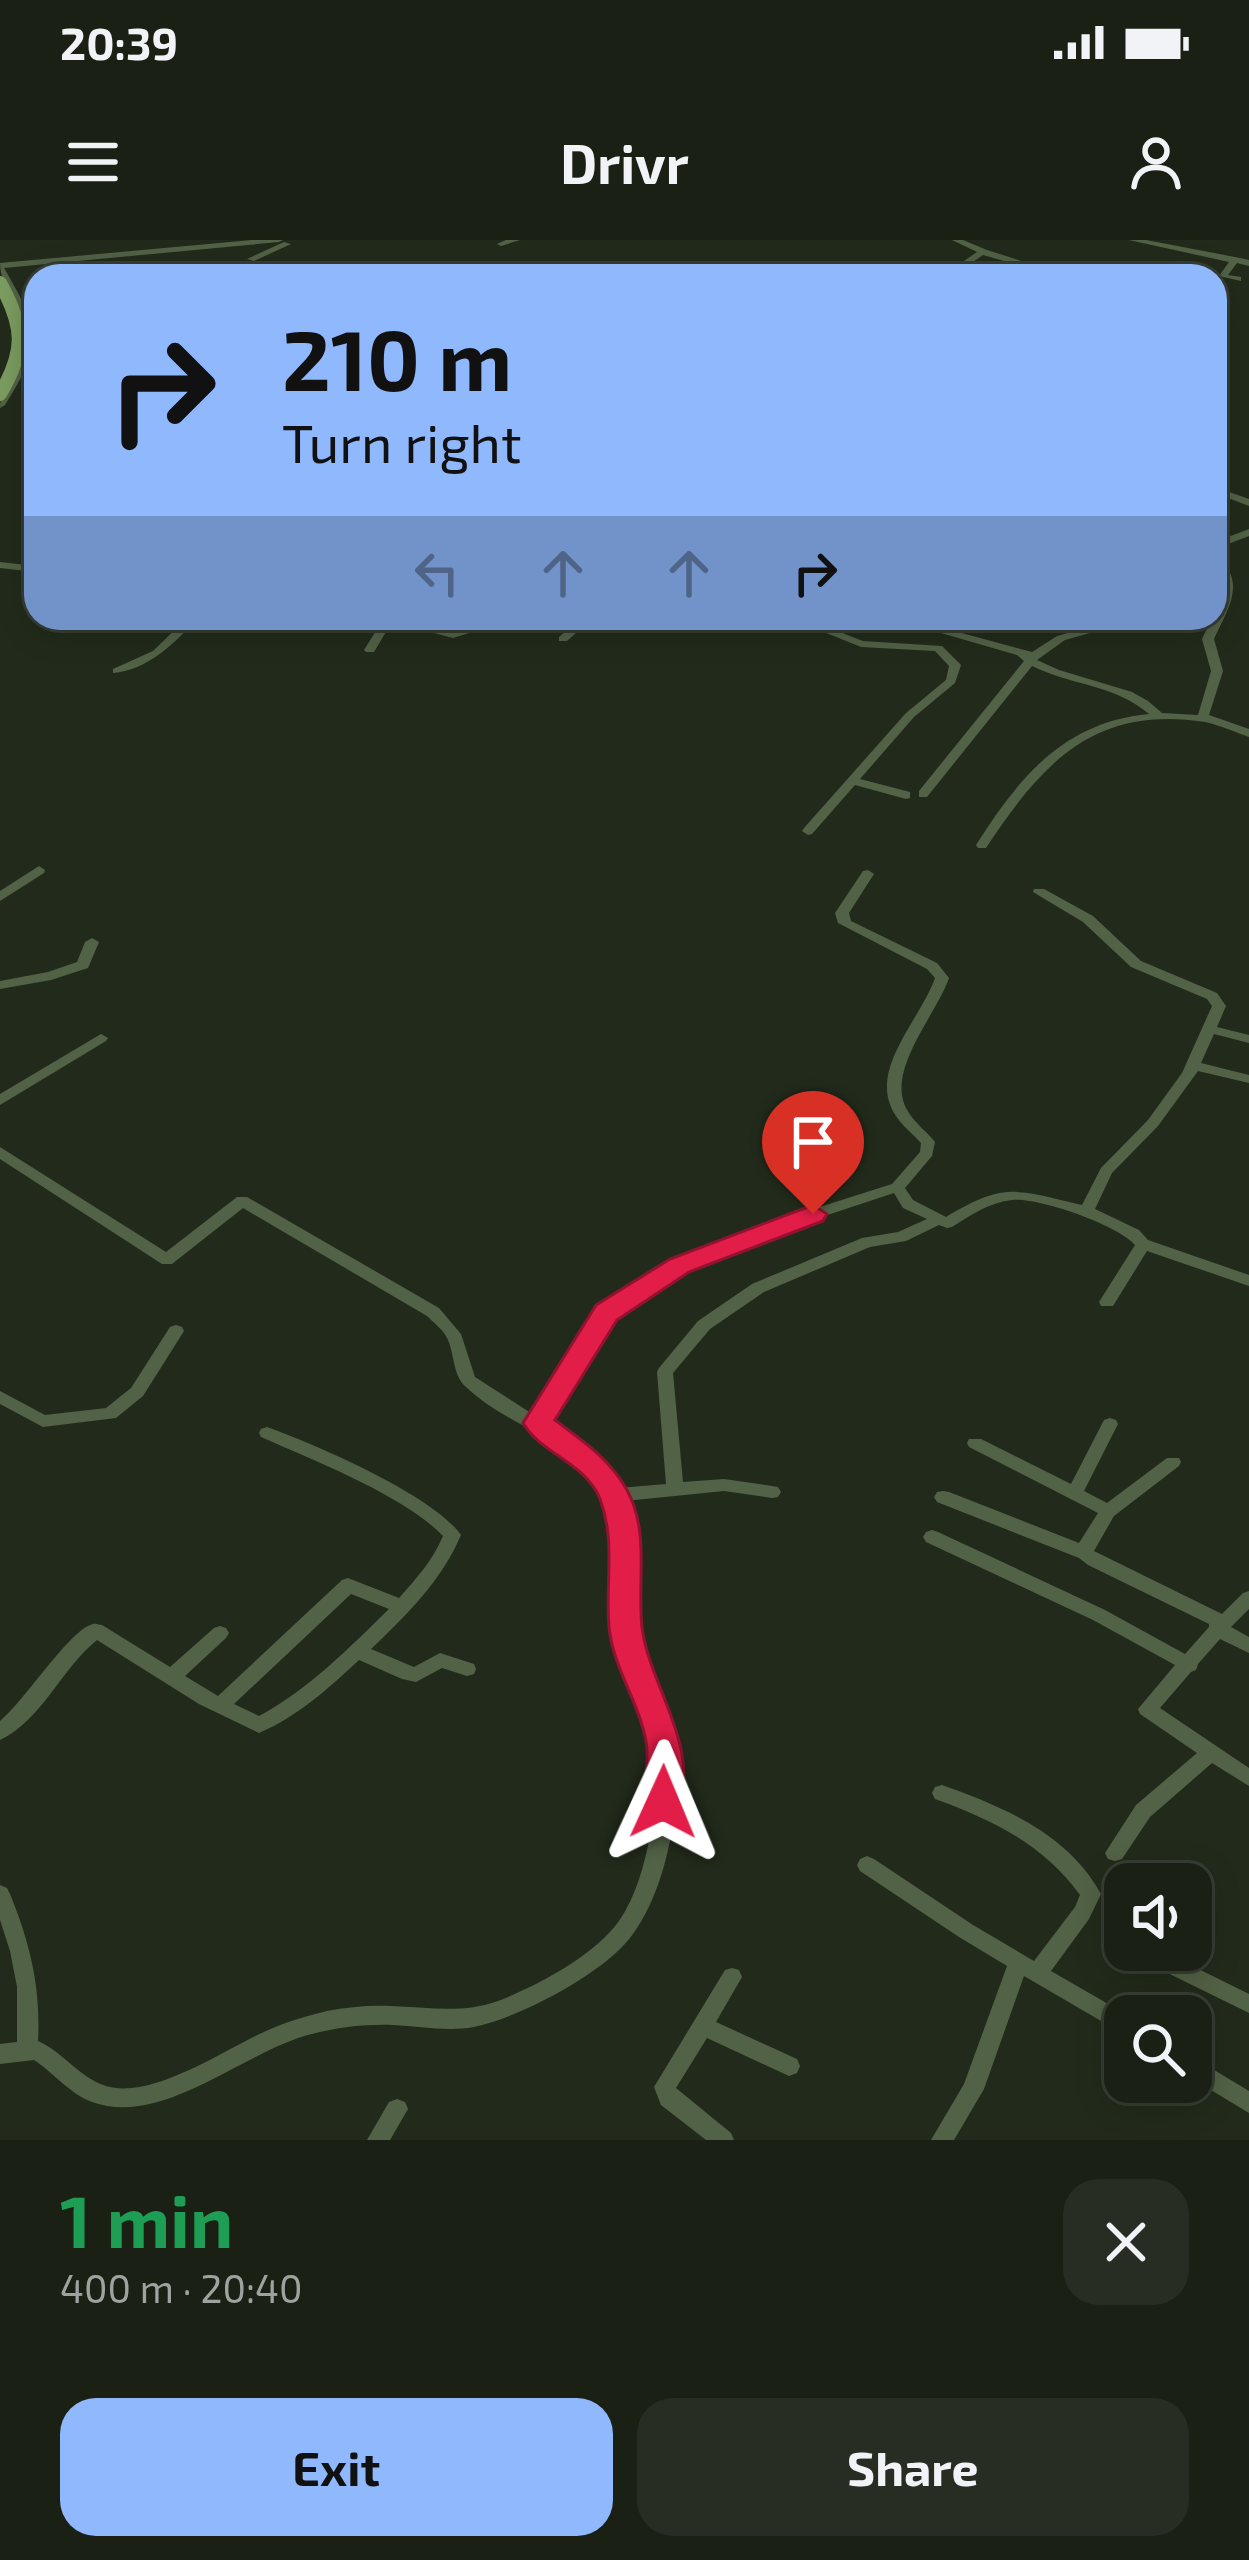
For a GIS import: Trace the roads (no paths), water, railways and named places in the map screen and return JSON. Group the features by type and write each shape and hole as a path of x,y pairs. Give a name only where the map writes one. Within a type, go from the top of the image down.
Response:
{"main road":[{"path":"0,283 20,317 24,342 0,394"}],"street":[{"path":"31,264 279,240 286,245 251,259"},
{"path":"501,244 516,240"},
{"path":"956,240 1023,264"},
{"path":"1133,240 1165,242 1249,263"},
{"path":"965,264 983,252"},
{"path":"1227,271 1235,260"},
{"path":"0,267 24,309"},
{"path":"1227,277 1238,279"},
{"path":"0,296 16,331 14,356 0,382"},
{"path":"18,298 24,298"},
{"path":"14,356 24,357"},
{"path":"0,405 24,370"},
{"path":"117,671 157,653 181,630"},
{"path":"370,650 382,630"},
{"path":"429,630 445,635 463,630"},
{"path":"562,639 573,630"},
{"path":"808,831 910,715 952,681 955,665 938,648 861,644 825,630"},
{"path":"935,630 1132,693 1160,716"},
{"path":"923,794 1028,657 1082,630"},
{"path":"1204,719 1217,671 1208,651 1212,630"},
{"path":"982,845 1017,793 1080,735 1122,719 1160,716 1204,719 1249,733"},
{"path":"852,781 906,795"},
{"path":"0,897 39,870"},
{"path":"538,1423 606,1312 680,1266 771,1228 897,1187 927,1153 928,1142 896,1105 896,1067 921,1029 943,978 932,966 845,923 842,913 868,874"},
{"path":"1039,892 1088,919 1136,964 1215,999 1219,1006 1193,1065 1153,1123 1106,1171 1086,1211"},
{"path":"0,985 51,976 82,964 92,942"},
{"path":"1210,1029 1249,1040"},
{"path":"4,1091 100,1038"},
{"path":"1193,1065 1249,1078"},
{"path":"0,1152 167,1260 242,1201 434,1312 453,1334 468,1380 593,1464 615,1496 627,1552 626,1627 637,1675 664,1742 665,1767 660,1838 636,1914 624,1933 558,1979 491,2013 470,2018 375,2015 300,2027 148,2095 116,2098 94,2093 48,2056 27,2048 0,2054"},
{"path":"897,1187 908,1204 947,1223 982,1202 1016,1194 1086,1211 1134,1234 1143,1244 1249,1281"},
{"path":"675,1490 665,1372 704,1325 758,1288 810,1264 867,1242 901,1237 938,1220"},
{"path":"1107,1302 1143,1244"},
{"path":"0,1397 43,1421 110,1414 137,1392 176,1331"},
{"path":"1075,1492 1110,1424"},
{"path":"0,1732 25,1715 59,1667 96,1630 252,1725 267,1723 301,1700 402,1607 450,1547 452,1535 447,1527 267,1433"},
{"path":"975,1443 1108,1511"},
{"path":"1085,1553 1108,1511 1172,1462"},
{"path":"615,1496 724,1485 772,1492"},
{"path":"943,1497 1085,1553 1209,1614 1218,1620 1219,1629"},
{"path":"932,1537 1100,1615 1190,1665"},
{"path":"220,1706 348,1585 402,1607"},
{"path":"1249,1598 1147,1709 1249,1778"},
{"path":"1219,1629 1249,1646"},
{"path":"172,1677 220,1634"},
{"path":"356,1651 409,1674 416,1675 440,1660 467,1670"},
{"path":"1115,1852 1143,1811 1209,1754"},
{"path":"941,1793 998,1813 1036,1836 1053,1848 1091,1894 1082,1913 1029,1966 973,2089 942,2140"},
{"path":"867,1865 1104,2013"},
{"path":"0,1894 23,1949 30,2006 27,2048"},
{"path":"1183,1971 1249,2003"},
{"path":"723,2140 669,2098 665,2087 732,1977"},
{"path":"704,2026 789,2066"},
{"path":"1212,2079 1249,2103"},
{"path":"378,2140 397,2109"}]}
